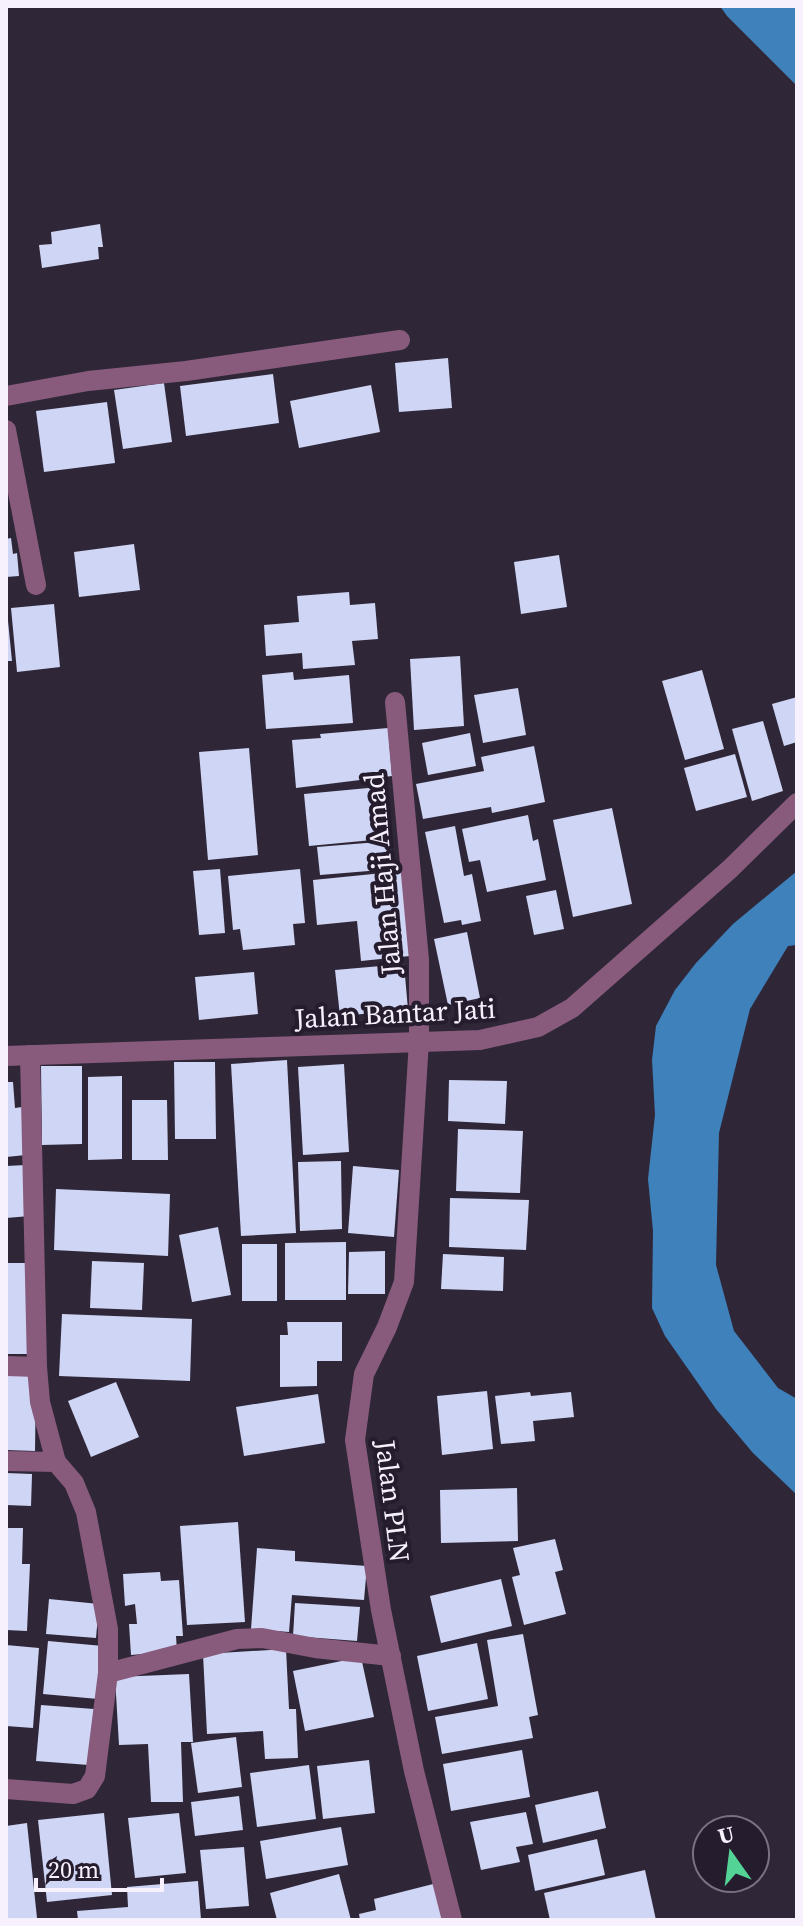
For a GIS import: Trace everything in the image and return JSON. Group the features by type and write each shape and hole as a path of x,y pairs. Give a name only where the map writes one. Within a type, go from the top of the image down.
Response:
{"street":[{"path":"6,396 88,381 186,371 400,340"},
{"path":"6,430 36,585"},
{"name":"Jalan Haji Amad","path":"395,702 419,960 419,1041"},
{"name":"Jalan Bantar Jati","path":"6,1056 480,1040 538,1027 572,1008 730,869 797,803"},
{"name":"Jalan PLN","path":"419,1041 404,1282 364,1374 355,1440 367,1533 414,1771 452,1920"},
{"path":"6,1789 73,1794 87,1789 95,1776 108,1673 108,1629 86,1512 74,1483 56,1462 40,1402 30,1055"},
{"path":"6,1366 37,1367"},
{"path":"6,1461 56,1462"},
{"path":"108,1673 237,1639 262,1638 315,1648 391,1656"}],"water":[{"path":"720,6 797,6 797,86 727,16"},
{"path":"797,871 797,945 788,946 750,1009 719,1133 716,1265 734,1331 778,1388 797,1399 797,1495 753,1453 716,1409 665,1336 652,1308 653,1231 648,1179 655,1115 652,1060 656,1026 675,990 696,963 733,924"}],"building":[{"path":"100,224 103,247 98,247 99,259 42,268 39,245 52,244 51,232"},
{"path":"448,358 452,408 399,412 395,363"},
{"path":"273,374 279,423 186,436 180,386"},
{"path":"164,383 172,442 123,449 114,390"},
{"path":"371,385 380,432 299,448 290,401"},
{"path":"107,402 115,463 44,472 36,411"},
{"path":"11,538 13,554 17,553 19,576 6,577 6,539"},
{"path":"134,544 140,590 79,597 74,552"},
{"path":"559,555 567,607 521,614 514,562"},
{"path":"349,592 350,605 375,603 378,639 352,641 355,665 303,669 302,653 266,656 264,625 299,622 297,596"},
{"path":"54,604 60,667 17,672 11,608"},
{"path":"8,621 12,661 6,661"},
{"path":"460,656 464,726 414,730 410,659"},
{"path":"702,670 724,749 685,760 662,681"},
{"path":"293,672 294,680 349,675 353,723 266,729 262,675"},
{"path":"518,688 526,735 483,743 474,695"},
{"path":"797,697 797,742 784,746 772,704"},
{"path":"763,721 783,791 752,801 732,729"},
{"path":"388,728 392,776 296,788 292,740 321,738 320,734"},
{"path":"470,733 476,766 428,775 422,743"},
{"path":"534,746 545,802 492,813 491,807 423,819 416,784 484,771 481,757"},
{"path":"249,748 258,855 208,860 199,752"},
{"path":"735,754 747,797 696,811 684,768"},
{"path":"379,787 383,839 309,846 304,794"},
{"path":"612,808 632,904 573,917 553,820"},
{"path":"528,815 533,841 538,839 546,880 487,892 480,860 469,862 462,829"},
{"path":"455,826 464,876 472,874 481,921 462,925 461,920 444,923 425,832"},
{"path":"391,841 393,869 320,875 317,847"},
{"path":"220,869 225,933 199,935 193,871"},
{"path":"300,869 305,923 293,924 295,945 243,950 240,929 233,930 228,876"},
{"path":"403,871 410,956 361,961 357,921 317,925 313,880"},
{"path":"556,890 564,929 534,935 526,896"},
{"path":"467,932 480,998 448,1005 434,939"},
{"path":"404,964 408,1010 340,1016 335,970"},
{"path":"254,972 258,1014 199,1020 195,977"},
{"path":"287,1060 296,1233 241,1236 231,1064"},
{"path":"174,1062 215,1062 216,1139 175,1139"},
{"path":"344,1064 349,1152 303,1155 298,1067"},
{"path":"41,1066 82,1066 82,1144 42,1145"},
{"path":"122,1076 122,1159 88,1160 88,1077"},
{"path":"449,1080 507,1081 505,1124 448,1121"},
{"path":"6,1082 13,1082 15,1108 22,1107 26,1155 6,1157"},
{"path":"132,1100 167,1100 168,1160 132,1160"},
{"path":"458,1129 523,1131 520,1193 456,1191"},
{"path":"341,1161 342,1229 300,1231 298,1162"},
{"path":"26,1165 30,1216 6,1218 6,1166"},
{"path":"353,1166 399,1170 394,1237 348,1233"},
{"path":"56,1189 170,1194 168,1256 54,1250"},
{"path":"450,1198 529,1200 526,1250 449,1247"},
{"path":"218,1227 231,1295 192,1302 179,1235"},
{"path":"346,1242 346,1300 285,1300 285,1243"},
{"path":"242,1244 277,1244 277,1301 242,1301"},
{"path":"385,1251 385,1294 348,1294 349,1252"},
{"path":"443,1254 504,1257 503,1291 441,1289"},
{"path":"92,1261 144,1263 142,1310 90,1308"},
{"path":"6,1263 30,1263 29,1354 6,1354"},
{"path":"62,1314 192,1319 190,1381 59,1376"},
{"path":"287,1322 342,1322 342,1361 317,1361 317,1386 280,1387 280,1335 288,1335"},
{"path":"6,1375 36,1376 35,1451 6,1450"},
{"path":"116,1382 139,1437 91,1457 68,1401"},
{"path":"487,1391 493,1449 442,1455 437,1396"},
{"path":"530,1392 531,1396 571,1392 574,1417 533,1421 535,1441 501,1444 495,1396"},
{"path":"318,1394 325,1443 244,1456 236,1407"},
{"path":"6,1473 32,1474 31,1506 6,1505"},
{"path":"517,1488 518,1541 441,1543 440,1490"},
{"path":"238,1522 245,1622 187,1625 180,1526"},
{"path":"6,1528 23,1528 22,1564 30,1564 27,1631 6,1630"},
{"path":"555,1539 563,1570 555,1572 566,1614 524,1625 512,1577 520,1575 513,1548"},
{"path":"257,1548 295,1551 295,1561 367,1566 364,1600 292,1595 289,1632 251,1629"},
{"path":"160,1572 161,1581 179,1580 183,1636 176,1636 177,1651 131,1655 129,1624 137,1624 135,1604 125,1606 123,1574"},
{"path":"501,1579 512,1626 441,1643 430,1596"},
{"path":"49,1599 99,1604 96,1638 46,1634"},
{"path":"295,1603 360,1607 357,1641 293,1636"},
{"path":"523,1634 538,1715 529,1717 533,1738 442,1754 435,1717 498,1706 487,1640"},
{"path":"48,1641 103,1646 98,1699 43,1694"},
{"path":"477,1643 488,1699 428,1711 417,1656"},
{"path":"6,1645 39,1648 33,1728 6,1726"},
{"path":"286,1649 289,1709 296,1709 298,1758 265,1759 263,1731 207,1734 203,1654"},
{"path":"361,1657 374,1717 305,1731 293,1671"},
{"path":"189,1674 193,1742 181,1742 183,1802 151,1802 148,1744 119,1745 115,1677"},
{"path":"41,1705 94,1709 89,1765 36,1761"},
{"path":"236,1737 242,1787 198,1793 191,1743"},
{"path":"522,1750 530,1797 451,1811 443,1764"},
{"path":"369,1760 375,1813 323,1819 317,1766"},
{"path":"309,1765 316,1819 257,1827 250,1773"},
{"path":"598,1791 606,1828 543,1843 535,1805"},
{"path":"239,1796 243,1830 195,1836 191,1802"},
{"path":"526,1812 533,1844 516,1847 520,1862 481,1870 470,1822"},
{"path":"104,1813 112,1895 47,1902 38,1820"},
{"path":"179,1813 186,1873 135,1878 128,1818"},
{"path":"27,1823 37,1918 6,1920 6,1826"},
{"path":"341,1827 348,1865 266,1879 260,1841"},
{"path":"597,1839 605,1875 535,1891 528,1855"},
{"path":"244,1847 249,1906 206,1909 200,1850"},
{"path":"645,1870 656,1920 550,1920 544,1893"},
{"path":"339,1874 351,1920 277,1920 270,1893"},
{"path":"198,1881 201,1920 78,1920 77,1911 128,1907 127,1887"},
{"path":"437,1883 446,1920 360,1920 359,1914 376,1910 374,1899"}]}
